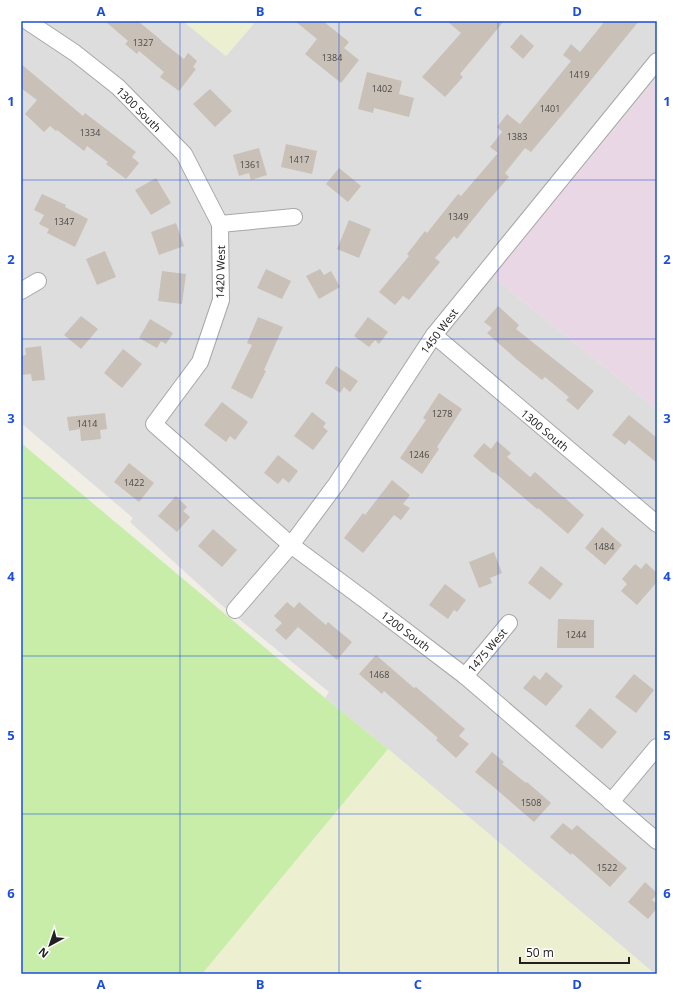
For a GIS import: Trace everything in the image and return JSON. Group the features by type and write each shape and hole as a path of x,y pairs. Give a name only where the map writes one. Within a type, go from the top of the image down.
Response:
{"street":[{"name":"1300 South","path":"28,21 75,53 118,87 184,154 220,224"},
{"name":"1450 West","path":"235,610 291,546 337,483 434,335 657,61"},
{"path":"220,224 294,217"},
{"name":"1420 West","path":"154,424 200,362 221,300 220,224"},
{"path":"21,291 38,281"},
{"name":"1300 South","path":"434,335 657,524"},
{"name":"1200 South","path":"154,424 291,546 465,676 657,841"},
{"name":"1475 West","path":"465,676 509,623"},
{"path":"610,802 657,746"}],"shaded area":[{"path":"21,21 183,21 226,56 256,21 657,21 657,78 492,276 657,409 657,974 655,974 388,749 325,698 329,692 218,602 130,522 133,518 21,423"},
{"path":"657,78 657,409 492,276"}],"green space":[{"path":"183,21 256,21 226,56"},
{"path":"21,443 388,749 202,974 21,974"},
{"path":"388,749 655,974 202,974"}],"building":[{"path":"105,21 138,21 184,59 188,53 197,61 193,67 196,69 179,91 160,77 164,72 139,51 137,54 125,44 128,41"},
{"path":"295,21 323,21 349,42 344,48 359,60 341,83 305,54 317,39"},
{"path":"447,21 504,21 460,74 463,77 445,97 422,77 461,33"},
{"path":"605,21 639,21 531,152 525,148 505,173 509,177 457,239 454,236 435,258 440,262 409,300 403,296 395,305 379,292 409,256 407,254 425,231 427,233 458,194 461,196 498,153 490,147 502,132 497,127 507,114 520,124 571,61 563,55 571,44 580,52"},
{"path":"521,34 534,46 523,59 510,47"},
{"path":"21,64 83,116 85,113 136,152 132,157 139,163 126,179 106,164 108,162 87,146 84,151 50,126 44,132 25,114 37,100 21,88"},
{"path":"367,72 402,81 399,94 414,98 409,117 374,108 373,113 358,109"},
{"path":"210,89 232,111 215,127 193,104"},
{"path":"286,144 317,151 312,174 281,167"},
{"path":"259,148 267,175 251,180 249,173 239,176 233,155"},
{"path":"339,168 361,186 348,202 326,184"},
{"path":"156,178 171,203 151,215 135,190"},
{"path":"42,194 66,205 65,207 88,219 75,247 47,233 49,229 39,224 44,215 34,210"},
{"path":"349,220 371,229 359,258 337,249"},
{"path":"176,223 184,246 159,255 151,232"},
{"path":"105,251 116,277 97,285 86,259"},
{"path":"266,269 291,281 282,299 257,288"},
{"path":"320,269 324,275 331,271 340,287 319,299 306,276"},
{"path":"162,271 186,274 182,304 158,301"},
{"path":"498,306 519,325 516,329 594,391 578,410 566,400 569,397 545,377 542,380 487,333 492,328 484,322"},
{"path":"81,316 98,329 81,349 64,335"},
{"path":"258,317 283,327 264,370 266,371 252,399 231,388 252,345 247,343"},
{"path":"368,317 388,332 379,344 375,340 369,347 354,336"},
{"path":"150,319 173,333 166,344 161,341 157,348 139,338"},
{"path":"41,346 45,380 32,381 31,374 21,375 21,356 26,355 25,348"},
{"path":"123,349 142,364 122,388 104,373"},
{"path":"336,366 358,381 350,392 344,387 340,393 325,383"},
{"path":"439,393 462,409 437,447 439,449 422,474 400,458 426,420 423,418"},
{"path":"222,402 248,422 235,440 230,436 226,442 204,425"},
{"path":"312,412 326,423 323,427 328,431 313,450 294,436"},
{"path":"105,413 107,429 100,430 101,439 81,441 80,429 69,431 67,417"},
{"path":"629,415 657,438 657,463 629,440 625,445 612,435"},
{"path":"497,441 511,453 507,457 530,477 535,472 584,515 568,534 473,456 484,443 491,449"},
{"path":"278,455 298,471 289,483 283,478 278,484 264,473"},
{"path":"129,463 154,483 139,502 114,482"},
{"path":"392,480 410,495 403,504 410,508 401,520 394,515 363,553 344,538 363,513 365,515"},
{"path":"176,496 187,507 183,511 190,517 177,532 158,516"},
{"path":"602,527 622,545 605,565 585,548"},
{"path":"213,529 237,550 222,567 198,546"},
{"path":"494,552 502,573 490,578 492,583 479,588 469,562"},
{"path":"646,563 657,573 657,582 637,605 621,591 627,584 622,579 635,564 641,569"},
{"path":"541,566 563,584 550,600 528,583"},
{"path":"445,584 466,600 457,612 454,610 448,619 429,605"},
{"path":"287,602 294,608 299,602 326,625 328,622 352,642 337,660 298,627 286,640 275,630 282,623 274,616"},
{"path":"558,619 594,620 594,648 557,648"},
{"path":"376,655 465,729 459,736 469,744 456,758 436,740 438,738 384,691 382,694 359,674"},
{"path":"546,672 563,686 546,706 523,688 534,675 540,680"},
{"path":"634,674 654,690 636,713 615,697"},
{"path":"590,708 617,732 602,749 575,726"},
{"path":"492,752 504,762 502,764 526,783 527,782 551,803 534,822 475,772"},
{"path":"563,823 572,830 577,825 627,868 610,887 572,853 571,855 550,837"},
{"path":"645,882 657,893 652,900 657,904 657,908 648,919 628,902"}]}
